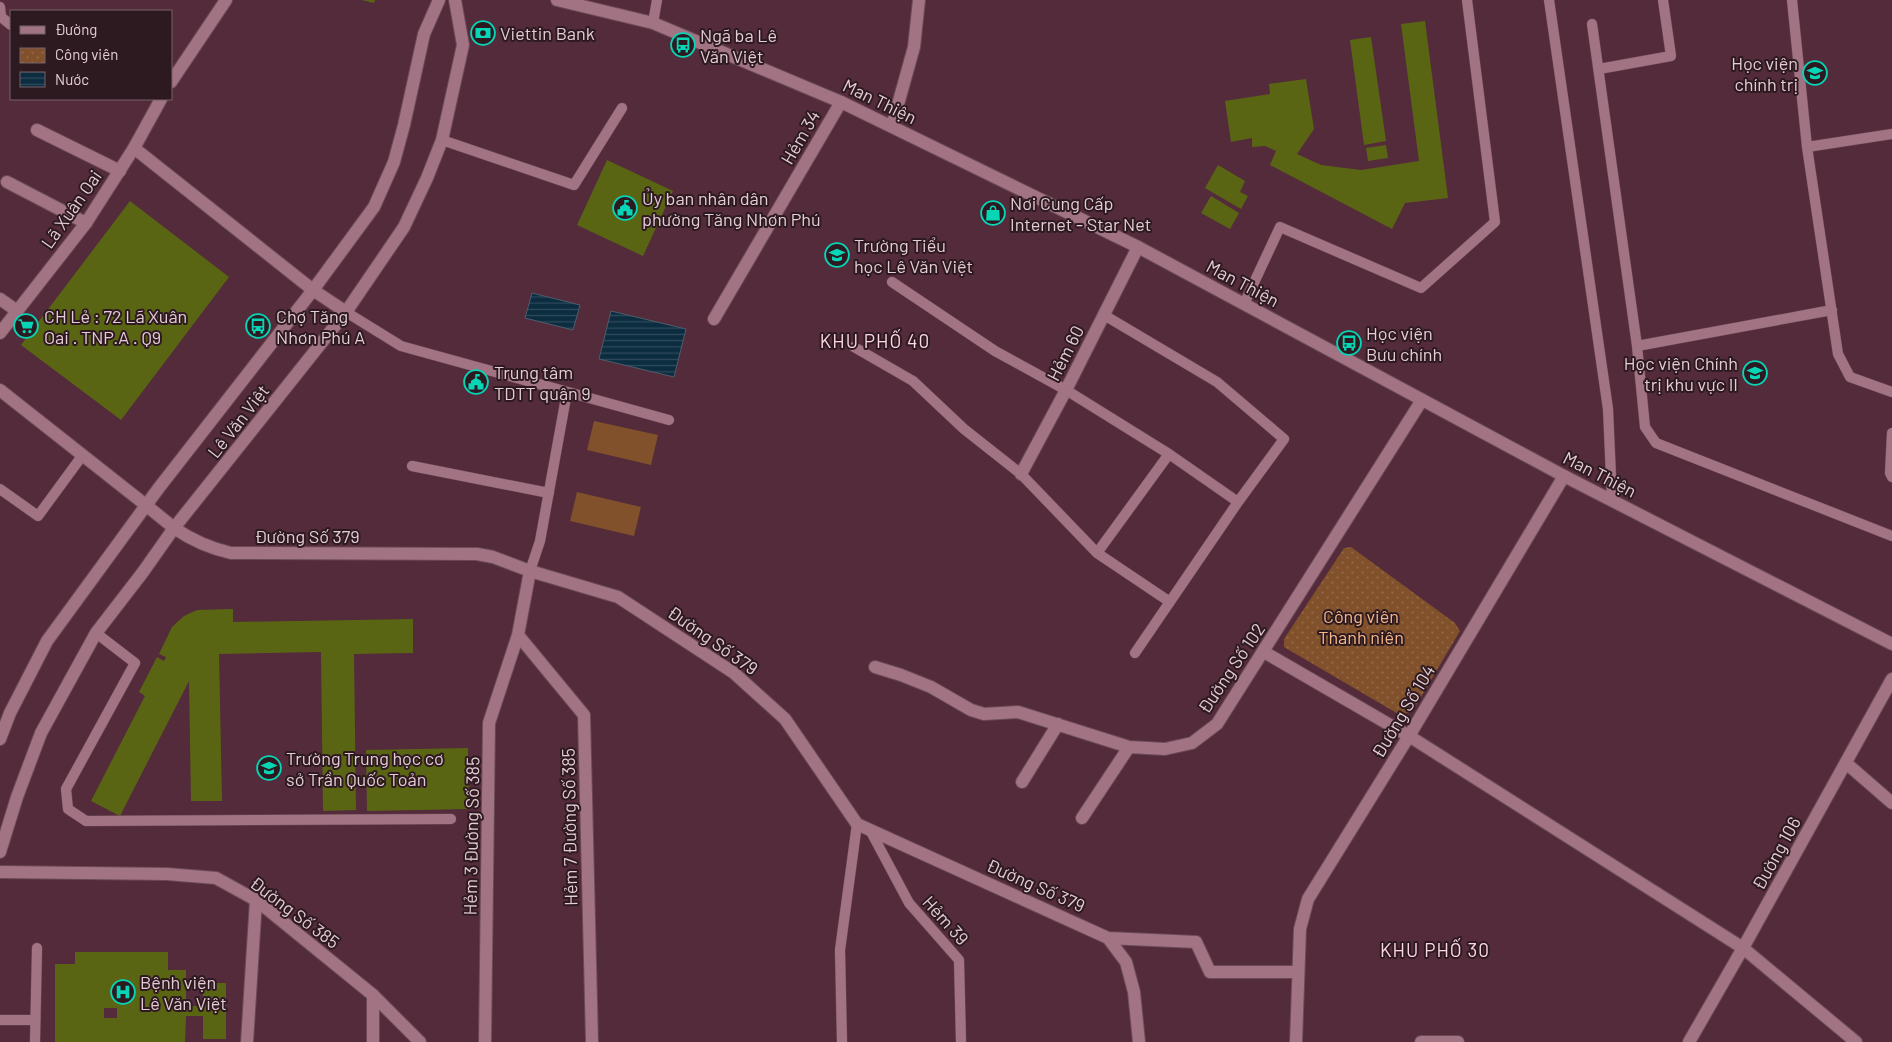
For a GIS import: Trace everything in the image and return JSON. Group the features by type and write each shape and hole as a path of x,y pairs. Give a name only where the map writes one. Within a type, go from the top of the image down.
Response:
{"street":[{"path":"172,81 226,0"},
{"name":"Lê Văn Việt","path":"0,740 10,713 47,641 158,490 313,290 374,207 390,171 404,125 424,34 439,0"},
{"name":"Lê Văn Việt","path":"0,852 17,797 41,733 96,633 174,528 346,312 404,227 442,140 463,45 455,0"},
{"name":"Man Thiện","path":"557,0 653,23 841,102 892,126 1138,247 1564,476 1892,644"},
{"path":"892,126 914,47 919,0"},
{"name":"Lã Xuân Oai","path":"0,333 86,222 120,171 160,100"},
{"name":"Hẻm 34","path":"714,319 841,102"},
{"path":"37,130 120,171"},
{"path":"134,148 313,290 346,312"},
{"path":"7,182 86,222"},
{"name":"Hẻm 60","path":"1022,474 1138,247"},
{"path":"0,299 17,311"},
{"name":"Đường Số 379","path":"0,390 174,528 191,540 210,548 231,553 477,554 493,557 530,571 618,596 734,673 785,719 857,824 1108,938 1126,962 1134,992 1139,1042"},
{"name":"Đường Số 102","path":"875,667 931,687 971,710 984,714 1018,712 1129,747 1166,749 1192,743 1217,724 1422,400"},
{"name":"Đường Số 104","path":"1298,972 1300,929 1308,898 1409,736 1564,476"},
{"name":"Hẻm 3 Đường Số 385","path":"485,1042 489,723 518,635 530,571"},
{"name":"Hẻm 7 Đường Số 385","path":"518,635 584,715 592,1042"},
{"path":"1264,652 1409,736 1743,948 1856,1042"},
{"name":"Đường 106","path":"1688,1042 1743,948 1892,679"},
{"path":"1022,782 1058,724"},
{"path":"1082,818 1129,747"},
{"path":"1846,763 1892,804"},
{"name":"Đường Số 385","path":"0,872 167,874 216,878 256,900 374,995 420,1042"},
{"path":"247,1042 256,900"},
{"path":"1108,938 1196,942 1210,972 1298,972 1296,1042"},
{"path":"373,1042 374,995"},
{"path":"1420,1042 1458,1042"}],"lane":[{"path":"0,0 1,17 10,24"},
{"path":"653,23 658,0"},
{"path":"1244,304 1280,227 1421,288 1494,222 1467,0"},
{"path":"1549,0 1608,409 1612,499"},
{"path":"1599,69 1671,56 1664,0"},
{"path":"1792,0 1807,147 1838,354 1850,377 1892,392"},
{"path":"1592,24 1637,346 1645,427 1656,443 1892,536"},
{"path":"442,140 574,186 622,108"},
{"path":"1807,147 1892,134"},
{"path":"892,282 995,351 1066,390 1169,454 1238,502"},
{"path":"1637,346 1832,310"},
{"path":"346,312 401,346 668,420"},
{"path":"1104,315 1217,382 1284,439 1238,502 1135,653"},
{"path":"854,347 913,381 964,429 1022,474 1097,553 1170,602"},
{"path":"530,571 540,542 567,392"},
{"path":"1892,433 1890,474 1892,477"},
{"path":"1097,553 1169,454"},
{"path":"0,489 38,516 82,456"},
{"path":"412,466 549,493"},
{"path":"96,633 135,663 66,789 68,809 86,821 451,819"},
{"path":"842,1042 840,950 857,824"},
{"name":"Hẻm 39","path":"870,830 909,903 960,960 961,1042"},
{"path":"36,1042 37,948"},
{"path":"0,1020 35,1020"}],"green space":[{"path":"594,421 658,435 651,465 587,450"},
{"path":"577,492 641,507 634,536 570,521"},
{"name":"Công viên Thanh niên","path":"1351,547 1455,623 1460,631 1412,712 1400,715 1284,647 1284,639 1344,548"}],"water":[{"path":"532,293 580,305 573,330 525,318"},
{"path":"611,311 686,329 674,377 599,359"}],"building":[{"path":"362,0 375,0 374,3"},
{"path":"1425,21 1448,198 1405,203 1392,229 1270,165 1276,151 1265,146 1252,147 1252,138 1231,142 1225,101 1270,94 1269,84 1306,79 1314,129 1297,154 1321,165 1361,170 1419,161 1401,24"},
{"path":"1371,37 1386,141 1364,145 1350,40"},
{"path":"1386,145 1388,158 1368,161 1366,148"},
{"name":"Ủy ban nhân dân phường Tăng Nhơn Phú","path":"607,160 673,191 643,256 577,225"},
{"path":"1218,165 1245,181 1240,192 1248,196 1241,209 1205,188"},
{"path":"1211,196 1239,213 1230,229 1201,213"},
{"path":"130,201 229,277 121,420 21,345"},
{"path":"233,609 233,622 413,619 413,653 354,654 356,810 323,811 321,652 219,654 222,801 191,801 189,681 120,816 91,801 145,696 139,692 157,657 164,661 166,657 159,654 172,627 184,616 197,610"},
{"path":"468,748 469,809 367,811 366,750"},
{"path":"75,952 168,952 168,970 186,970 186,1006 203,1006 203,983 226,983 226,1039 203,1039 203,1016 186,1016 185,1042 55,1042 55,964 75,964","holes":["104,1008 117,1008 117,1018 104,1018"]}],"place":[{"name":"Viettin Bank","path":"483,33"},
{"name":"Ngã ba Lê Văn Việt","path":"683,45"},
{"name":"Học viện chính trị","path":"1815,73"},
{"name":"Ủy ban nhân dân phường Tăng Nhơn Phú","path":"625,208"},
{"name":"Nơi Cung Cấp Internet - Star Net","path":"993,213"},
{"name":"Trường Tiểu học Lê Văn Việt","path":"837,255"},
{"name":"CH Lẻ : 72 Lã Xuân Oai . TNP.A . Q9","path":"26,326"},
{"name":"Chợ Tăng Nhơn Phú A","path":"258,326"},
{"name":"Học viện Bưu chính","path":"1349,343"},
{"name":"Học viện Chính trị khu vực II","path":"1755,373"},
{"name":"Trung tâm TDTT quận 9","path":"476,382"},
{"name":"Trường Trung học cơ sở Trần Quốc Toản","path":"269,768"},
{"name":"Bệnh viện Lê Văn Việt","path":"123,992"}],"district":[{"name":"KHU PHỐ 40","path":"875,340"},
{"name":"KHU PHỐ 30","path":"1435,949"}]}
